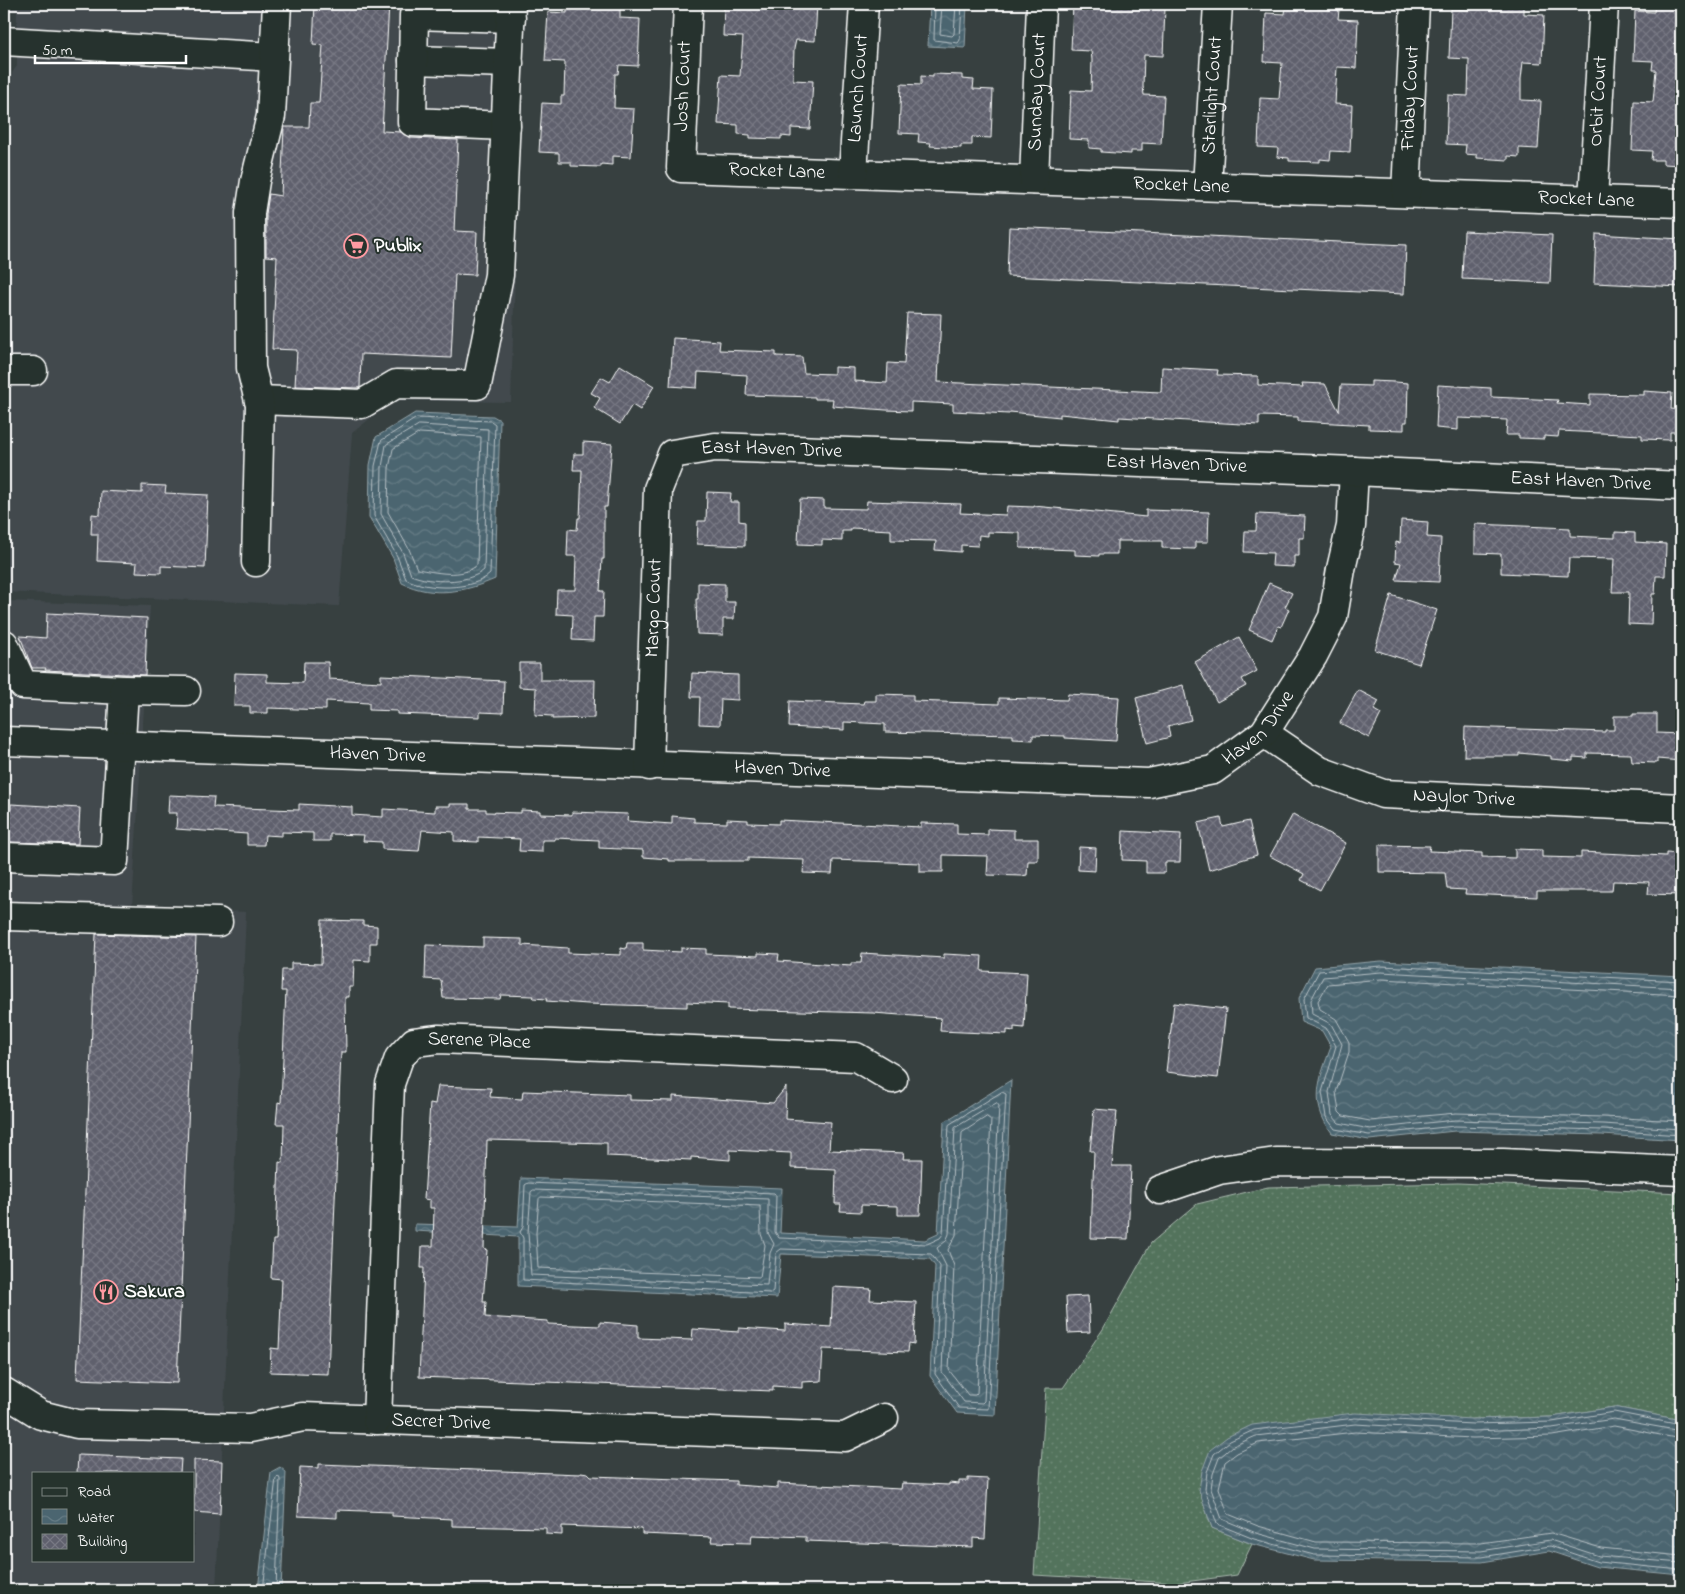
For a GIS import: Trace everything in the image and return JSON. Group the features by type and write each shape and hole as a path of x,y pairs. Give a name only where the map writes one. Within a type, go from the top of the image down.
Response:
{"street":[{"path":"256,562 259,400 251,368 250,213 255,181 270,116 277,4"},
{"name":"Josh Court","path":"681,168 688,4"},
{"name":"Launch Court","path":"853,174 864,4"},
{"name":"Sunday Court","path":"1034,180 1040,4"},
{"name":"Starlight Court","path":"1207,186 1218,4"},
{"name":"Friday Court","path":"1406,193 1415,4"},
{"name":"Orbit Court","path":"1593,200 1604,4"},
{"path":"259,400 362,404 396,384 477,385 499,275 509,63 511,11 414,15 412,122 506,126"},
{"path":"4,41 274,57"},
{"path":"413,60 509,63"},
{"name":"Rocket Lane","path":"681,168 1681,203"},
{"path":"4,371 33,371"},
{"name":"East Haven Drive","path":"672,454 715,447 1354,471 1681,486"},
{"name":"Margo Court","path":"649,766 658,489 672,454"},
{"name":"Haven Drive","path":"4,741 1149,783 1213,770 1264,733 1313,656 1333,617 1340,569 1351,526 1354,471"},
{"path":"4,644 23,685 186,691"},
{"path":"4,857 114,862 124,690"},
{"name":"Naylor Drive","path":"1264,733 1320,771 1382,794 1681,808"},
{"path":"4,916 218,922"},
{"name":"Serene Place","path":"377,1420 390,1084 398,1058 414,1042 439,1039 856,1057 893,1080"},
{"path":"1160,1190 1219,1170 1276,1162 1493,1163 1681,1171"},
{"name":"Secret Drive","path":"4,1392 41,1415 77,1424 250,1428 303,1417 845,1437 884,1418"}],"shaded area":[{"path":"4,4 523,4 511,402 393,400 352,433 339,606 4,592 4,195 12,73 17,66 17,11 4,7"},
{"path":"4,601 150,606 132,907 246,912 216,1590 4,1590"}],"green space":[{"path":"1458,1183 1681,1193 1681,1420 1614,1407 1552,1417 1473,1419 1199,1490 1212,1528 1252,1544 1237,1575 1177,1583 1034,1575 1046,1388 1063,1388 1103,1329 1151,1243 1197,1204 1268,1187"}],"water":[{"path":"930,4 967,4 965,48 928,46"},
{"path":"415,413 493,416 500,420 495,579 484,584 461,590 437,592 425,591 402,583 393,558 369,517 370,465 376,437"},
{"path":"1381,961 1681,976 1681,1140 1602,1135 1455,1131 1369,1140 1332,1133 1320,1111 1318,1101 1320,1080 1331,1047 1322,1031 1301,1022 1299,998 1315,967"},
{"path":"1011,1080 995,1415 957,1413 930,1376 935,1266 930,1259 781,1254 777,1298 518,1286 518,1237 415,1231 415,1224 518,1227 521,1178 782,1188 780,1233 925,1240 938,1234 944,1122"},
{"path":"1614,1407 1681,1420 1681,1575 1597,1567 1549,1551 1482,1562 1314,1560 1252,1544 1212,1528 1199,1490 1202,1471 1210,1450 1227,1437 1252,1425 1355,1413 1473,1419 1552,1417"},
{"path":"280,1467 286,1472 281,1590 258,1590 271,1472"}],"building":[{"path":"315,4 389,4 382,131 401,132 411,138 458,140 454,231 477,232 475,275 455,274 451,358 361,354 360,387 358,388 295,386 297,350 272,349 277,257 266,256 266,214 269,194 281,196 284,127 309,127 310,103 319,103 323,45 313,44"},
{"path":"609,4 609,8 620,9 620,18 640,19 638,66 619,65 618,74 615,74 614,108 634,109 631,157 612,156 612,165 601,164 601,167 571,166 571,162 559,162 559,153 539,152 542,103 561,104 561,96 564,96 565,62 545,61 548,12 567,13 567,5"},
{"path":"724,4 817,4 815,41 796,40 794,49 793,80 813,81 810,129 791,128 791,137 781,136 781,139 750,138 750,135 738,134 738,125 718,124 721,75 740,76 743,37 723,36"},
{"path":"1073,4 1146,4 1145,7 1165,8 1163,56 1144,55 1143,86 1144,95 1164,96 1161,144 1142,143 1142,151 1131,151 1131,154 1101,152 1101,149 1089,148 1089,140 1069,139 1071,90 1091,91 1092,60 1091,51 1071,50"},
{"path":"1298,4 1327,5 1327,9 1339,10 1338,19 1358,20 1356,68 1337,67 1335,104 1352,105 1350,152 1331,151 1330,160 1320,159 1320,162 1289,161 1289,158 1277,157 1278,148 1258,147 1260,98 1279,99 1282,63 1264,62 1266,13 1285,14 1286,6 1298,7"},
{"path":"1471,4 1524,5 1524,14 1544,15 1542,63 1523,62 1521,79 1521,100 1541,101 1538,149 1519,148 1519,157 1508,156 1508,160 1477,158 1477,155 1465,154 1466,145 1446,144 1448,95 1468,96 1469,59 1449,58 1451,9 1471,10"},
{"path":"1655,4 1681,4 1681,165 1663,164 1663,160 1651,160 1652,151 1632,150 1634,101 1653,102 1656,70 1652,70 1653,61 1633,60 1635,11 1654,12"},
{"path":"933,74 962,75 962,79 974,80 973,89 993,90 991,138 972,137 972,145 961,145 961,148 930,146 931,143 918,142 919,134 899,133 901,84 921,85 921,76 933,77"},
{"path":"1009,227 1406,245 1404,294 1007,276"},
{"path":"1464,231 1552,235 1550,283 1462,279"},
{"path":"1596,234 1681,239 1681,287 1594,283"},
{"path":"907,313 941,314 938,382 1161,392 1162,367 1218,370 1217,375 1258,376 1258,385 1303,387 1302,383 1325,384 1339,411 1341,385 1371,386 1371,381 1408,383 1407,422 1404,422 1404,430 1369,429 1369,425 1298,421 1298,417 1259,416 1259,425 1119,417 1119,420 1060,414 1060,417 1010,412 1009,414 953,411 953,404 911,402 911,411 886,410 832,406 833,399 815,399 815,397 746,395 747,375 698,372 697,388 670,386 673,338 720,341 719,350 776,352 776,356 802,357 804,373 834,374 834,367 854,368 854,381 887,383 888,363 904,364"},
{"path":"620,365 654,386 640,410 632,405 620,424 594,408 600,398 591,393 601,377 610,382"},
{"path":"1438,385 1491,388 1491,397 1558,400 1557,403 1590,405 1590,394 1644,395 1644,391 1672,393 1671,409 1681,410 1681,432 1670,432 1670,440 1642,439 1642,435 1559,431 1558,437 1544,436 1544,439 1519,438 1519,435 1506,435 1507,420 1458,418 1458,430 1436,428"},
{"path":"583,442 612,444 607,507 604,507 604,559 602,559 600,591 604,591 603,617 594,617 593,641 572,640 573,615 556,614 557,590 575,590 576,556 567,556 568,529 577,530 578,518 580,518 582,470 573,470 574,454 583,454"},
{"path":"142,485 166,486 165,493 208,495 205,568 161,566 161,573 136,572 137,563 97,561 98,534 91,534 92,514 100,515 101,491 142,493"},
{"path":"707,492 731,493 730,502 739,502 739,521 745,522 745,546 697,544 698,521 706,521"},
{"path":"800,499 824,500 824,508 866,509 867,501 961,504 960,513 1006,515 1007,506 1034,506 1146,517 1146,510 1209,512 1208,542 1195,542 1195,549 1162,548 1162,541 1117,541 1117,554 1099,554 1099,556 1075,555 1075,550 1020,548 1020,533 988,532 988,536 979,535 978,546 961,545 961,552 935,550 936,541 891,540 891,530 851,528 851,531 842,531 842,541 822,540 822,545 798,544"},
{"path":"1257,514 1305,516 1304,538 1299,538 1299,556 1294,556 1294,567 1272,566 1273,553 1244,552 1245,531 1256,531"},
{"path":"1401,520 1428,522 1427,537 1441,538 1439,582 1396,580 1401,563 1395,562 1396,542 1400,543"},
{"path":"1475,524 1570,528 1570,536 1615,538 1615,532 1635,533 1635,542 1666,544 1665,576 1656,576 1655,594 1652,594 1651,625 1628,624 1629,592 1612,592 1614,559 1569,558 1568,576 1501,573 1501,554 1475,553"},
{"path":"698,583 725,584 725,602 735,602 734,619 723,619 723,635 697,634 696,599 698,599"},
{"path":"1269,583 1292,593 1285,607 1289,609 1281,627 1278,626 1272,640 1249,630"},
{"path":"1391,595 1437,610 1419,664 1375,650"},
{"path":"47,613 147,618 145,675 32,668 20,636 46,638"},
{"path":"1239,637 1257,671 1242,679 1246,686 1217,702 1195,662"},
{"path":"304,662 328,662 329,679 381,682 381,675 504,681 503,713 480,712 480,717 397,714 397,711 369,710 369,703 326,701 326,710 268,708 268,713 250,713 250,706 234,706 235,673 267,674 267,682 303,683"},
{"path":"519,663 540,663 540,680 595,680 594,718 552,719 552,716 535,715 536,688 519,687"},
{"path":"692,673 738,675 738,700 721,699 720,725 699,724 700,697 691,697"},
{"path":"1183,685 1191,720 1168,726 1170,737 1147,743 1136,698"},
{"path":"1358,690 1379,701 1374,710 1381,714 1369,738 1340,723"},
{"path":"876,694 913,695 913,701 999,704 999,698 1067,700 1068,694 1119,697 1116,741 1065,738 1065,736 1033,735 1033,740 1013,739 1013,735 885,732 885,724 844,722 844,730 789,727 790,701 863,704 864,701 876,701"},
{"path":"1633,714 1657,714 1657,733 1681,734 1681,761 1657,759 1657,763 1632,762 1631,754 1587,753 1587,758 1573,757 1573,761 1551,759 1551,756 1519,753 1519,756 1464,756 1465,727 1605,732 1605,730 1614,730 1614,716 1633,716"},
{"path":"169,795 214,797 213,807 299,810 299,804 352,807 352,815 383,817 383,809 435,812 435,806 469,804 469,809 486,809 486,812 521,813 521,810 540,811 540,814 572,815 572,812 628,814 627,821 672,824 672,816 694,818 694,822 727,823 727,819 748,820 748,823 779,824 779,820 921,827 921,823 957,824 957,834 988,835 988,829 1014,830 1014,839 1038,839 1038,861 1028,861 1027,875 1022,876 987,875 988,856 943,855 943,872 920,872 920,863 833,860 832,874 803,873 804,860 748,858 748,861 669,861 669,859 643,857 643,850 599,848 599,840 555,838 555,840 542,840 542,852 519,851 520,839 478,837 478,842 454,841 454,832 422,830 419,851 382,849 382,842 363,841 364,835 330,834 330,841 313,841 313,833 282,832 282,836 265,835 264,845 247,845 247,834 176,829 177,813 168,813"},
{"path":"11,804 80,808 78,844 9,842"},
{"path":"1293,814 1346,843 1320,890 1301,880 1304,874 1270,856"},
{"path":"1221,818 1223,827 1249,821 1257,855 1209,870 1198,823"},
{"path":"1123,831 1181,834 1180,862 1165,862 1165,873 1146,873 1146,861 1122,860"},
{"path":"1379,845 1430,846 1429,851 1482,853 1482,857 1515,858 1515,849 1542,850 1542,857 1581,858 1581,852 1666,856 1666,853 1681,854 1681,895 1648,894 1649,882 1613,881 1612,891 1537,891 1537,897 1465,894 1466,890 1447,889 1445,873 1379,872"},
{"path":"1079,847 1096,848 1095,871 1078,870"},
{"path":"322,920 363,921 363,925 377,926 377,943 370,943 370,961 354,960 353,987 349,987 349,997 345,997 346,1052 341,1052 328,1374 270,1372 271,1348 279,1349 282,1279 271,1278 273,1240 276,1240 279,1162 283,1163 284,1124 276,1124 278,1102 281,1103 286,991 281,991 282,970 291,970 291,963 321,964"},
{"path":"96,934 196,937 177,1383 77,1379"},
{"path":"483,938 522,939 522,945 568,948 568,953 621,955 621,948 626,949 627,943 643,943 643,950 681,952 681,948 706,949 706,954 758,956 758,953 779,954 778,961 851,966 851,963 861,963 862,953 944,958 944,954 982,956 981,971 1027,973 1024,1028 1014,1027 1014,1031 1007,1030 1007,1034 940,1031 941,1018 873,1013 728,1009 728,1004 687,1002 687,1007 588,1004 546,1001 547,999 533,998 534,996 501,995 500,999 443,998 441,980 425,979 426,945 483,947"},
{"path":"1174,1003 1226,1009 1218,1078 1166,1072"},
{"path":"438,1086 491,1088 490,1097 522,1099 523,1091 630,1095 630,1100 673,1101 673,1096 773,1103 786,1087 785,1119 831,1122 829,1150 904,1153 903,1159 922,1159 920,1215 898,1215 898,1206 861,1205 861,1212 840,1211 841,1204 835,1204 836,1170 791,1168 791,1153 730,1150 730,1160 691,1157 691,1160 607,1156 607,1143 487,1140 484,1249 487,1250 483,1302 486,1302 485,1317 548,1321 548,1324 600,1326 600,1322 638,1325 638,1338 692,1340 693,1329 739,1332 739,1328 785,1331 785,1324 831,1327 833,1287 871,1289 870,1300 916,1302 914,1344 909,1343 908,1352 823,1349 821,1381 802,1382 802,1388 773,1386 773,1391 419,1377 424,1268 421,1268 422,1246 433,1246 434,1208 430,1208 430,1200 424,1199 430,1103 435,1104"},
{"path":"1094,1109 1117,1111 1112,1166 1131,1166 1128,1239 1091,1238 1094,1151 1090,1151"},
{"path":"1088,1296 1090,1332 1068,1333 1066,1297"},
{"path":"78,1455 181,1459 180,1472 77,1472"},
{"path":"194,1460 222,1461 220,1514 195,1512"},
{"path":"319,1464 580,1474 581,1472 588,1473 591,1476 736,1481 736,1485 778,1488 778,1483 901,1489 902,1483 949,1485 949,1483 959,1484 959,1481 968,1481 968,1478 988,1479 985,1539 973,1538 973,1547 806,1541 806,1537 752,1535 751,1543 711,1542 712,1537 642,1534 642,1529 562,1526 562,1535 546,1534 546,1528 452,1526 452,1519 392,1516 392,1512 337,1510 337,1518 298,1516 300,1467 319,1468"}],"place":[{"name":"Publix","path":"356,246"},
{"name":"Sakura","path":"106,1292"}]}
